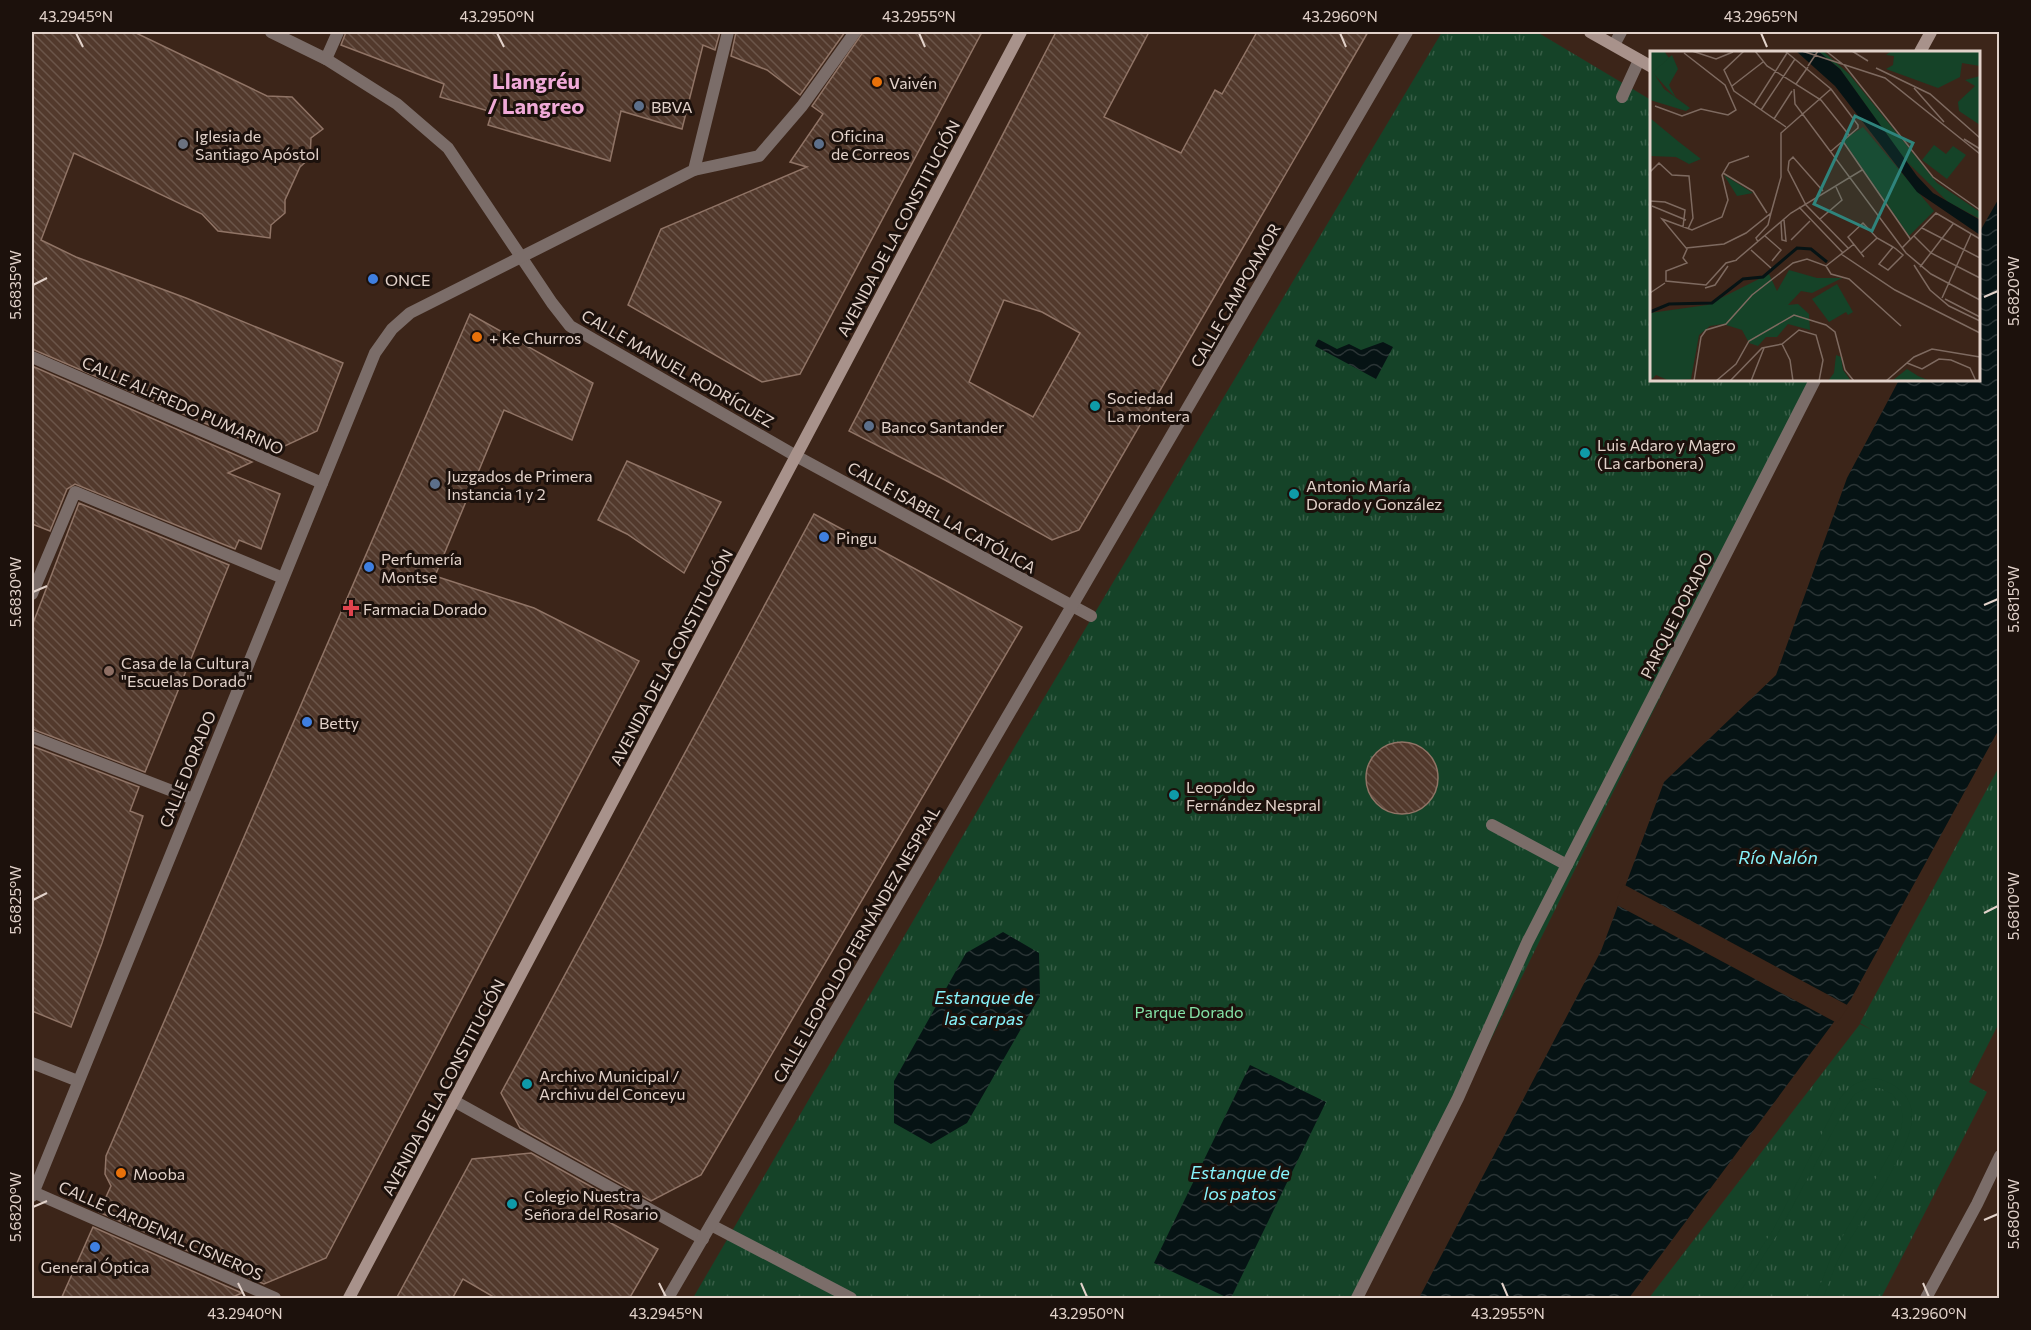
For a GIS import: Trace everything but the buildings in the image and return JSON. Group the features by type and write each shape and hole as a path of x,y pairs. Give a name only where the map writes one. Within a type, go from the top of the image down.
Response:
{"street":[{"name":"CALLE MANUEL RODRÍGUEZ","path":"271,32 326,59 397,104 448,148 552,303 570,326 796,456"},
{"path":"326,59 338,32"},
{"path":"694,170 728,32"},
{"name":"CALLE DORADO","path":"32,1194 375,353 392,329 410,313 694,170 759,156 802,106 855,32"},
{"name":"AVENIDA DE LA CONSTITUCIÓN","path":"349,1299 1021,32"},
{"name":"CALLE CAMPOAMOR","path":"1073,606 1407,32"},
{"path":"1590,32 1650,66"},
{"path":"1614,45 1621,32"},
{"path":"1921,51 1931,32"},
{"path":"1622,97 1639,60"},
{"name":"CALLE ALFREDO PUMARINO","path":"32,357 322,483"},
{"name":"PARQUE DORADO","path":"1357,1299 1458,1098 1527,942 1814,381"},
{"name":"CALLE ISABEL LA CATÓLICA","path":"796,456 1073,606"},
{"path":"32,594 75,492 283,578"},
{"path":"1073,606 1091,616"},
{"name":"CALLE LEOPOLDO FERNÁNDEZ NESPRAL","path":"668,1299 1073,606"},
{"path":"32,737 193,799"},
{"path":"1492,825 1567,866"},
{"path":"32,1063 78,1081"},
{"path":"454,1101 703,1239"},
{"path":"1926,1299 2000,1156"},
{"name":"CALLE CARDENAL CISNEROS","path":"32,1194 275,1299"},
{"path":"711,1225 851,1299"}],"green space":[{"name":"Parque Dorado","path":"1442,32 1537,32 1650,99 1650,381 1817,381 1363,1298 693,1298 1014,748"},
{"path":"1999,767 1999,1023 1969,1082 1987,1092 1881,1298 1649,1298 1860,1024 1872,1030 1860,1023"},
{"path":"1876,1078 1890,1083 1902,1091 1906,1097 1912,1110 1910,1132 1894,1167 1840,1256 1823,1298 1815,1298 1832,1255 1891,1152 1901,1129 1903,1117 1900,1104 1892,1094 1880,1088 1867,1088 1855,1094 1847,1105 1777,1235 1736,1298 1728,1298 1773,1230 1839,1100 1854,1085"}],"water":[{"name":"Río Nalón","path":"1999,198 1999,729 1851,999 1629,1298 1419,1298 1601,951 1664,782 1776,675 1847,478 1898,381 1980,381 1980,231"},
{"path":"1318,339 1337,349 1349,344 1361,350 1383,342 1393,347 1376,379 1315,346"},
{"name":"Estanque de las carpas","path":"1003,932 1039,953 1040,996 967,1123 931,1144 894,1123 894,1081 966,953"},
{"name":"Estanque de los patos","path":"1250,1065 1326,1102 1231,1298 1228,1298 1154,1263"}],"pier":[{"path":"1623,884 1849,1006 1837,1023 1615,904"}],"place":[{"name":"Vaivén","path":"877,82"},
{"name":"BBVA","path":"639,106"},
{"name":"Iglesia de Santiago Apóstol","path":"183,144"},
{"name":"Oficina de Correos","path":"819,144"},
{"name":"ONCE","path":"373,279"},
{"name":"+ Ke Churros","path":"477,337"},
{"name":"Sociedad La montera","path":"1095,406"},
{"name":"Banco Santander","path":"869,426"},
{"name":"Luis Adaro y Magro (La carbonera)","path":"1585,453"},
{"name":"Juzgados de Primera Instancia 1 y 2","path":"435,484"},
{"name":"Antonio María Dorado y González","path":"1294,494"},
{"name":"Pingu","path":"824,537"},
{"name":"Perfumería Montse","path":"369,567"},
{"name":"Farmacia Dorado","path":"351,608"},
{"name":"Casa de la Cultura \"Escuelas Dorado\"","path":"109,671"},
{"name":"Betty","path":"307,722"},
{"name":"Leopoldo Fernández Nespral","path":"1174,795"},
{"name":"Archivo Municipal / Archivu del Conceyu","path":"527,1084"},
{"name":"Mooba","path":"121,1173"},
{"name":"Colegio Nuestra Señora del Rosario","path":"512,1204"},
{"name":"General Óptica","path":"95,1247"}],"district":[{"name":"Llangréu / Langreo","path":"536,92"}]}
